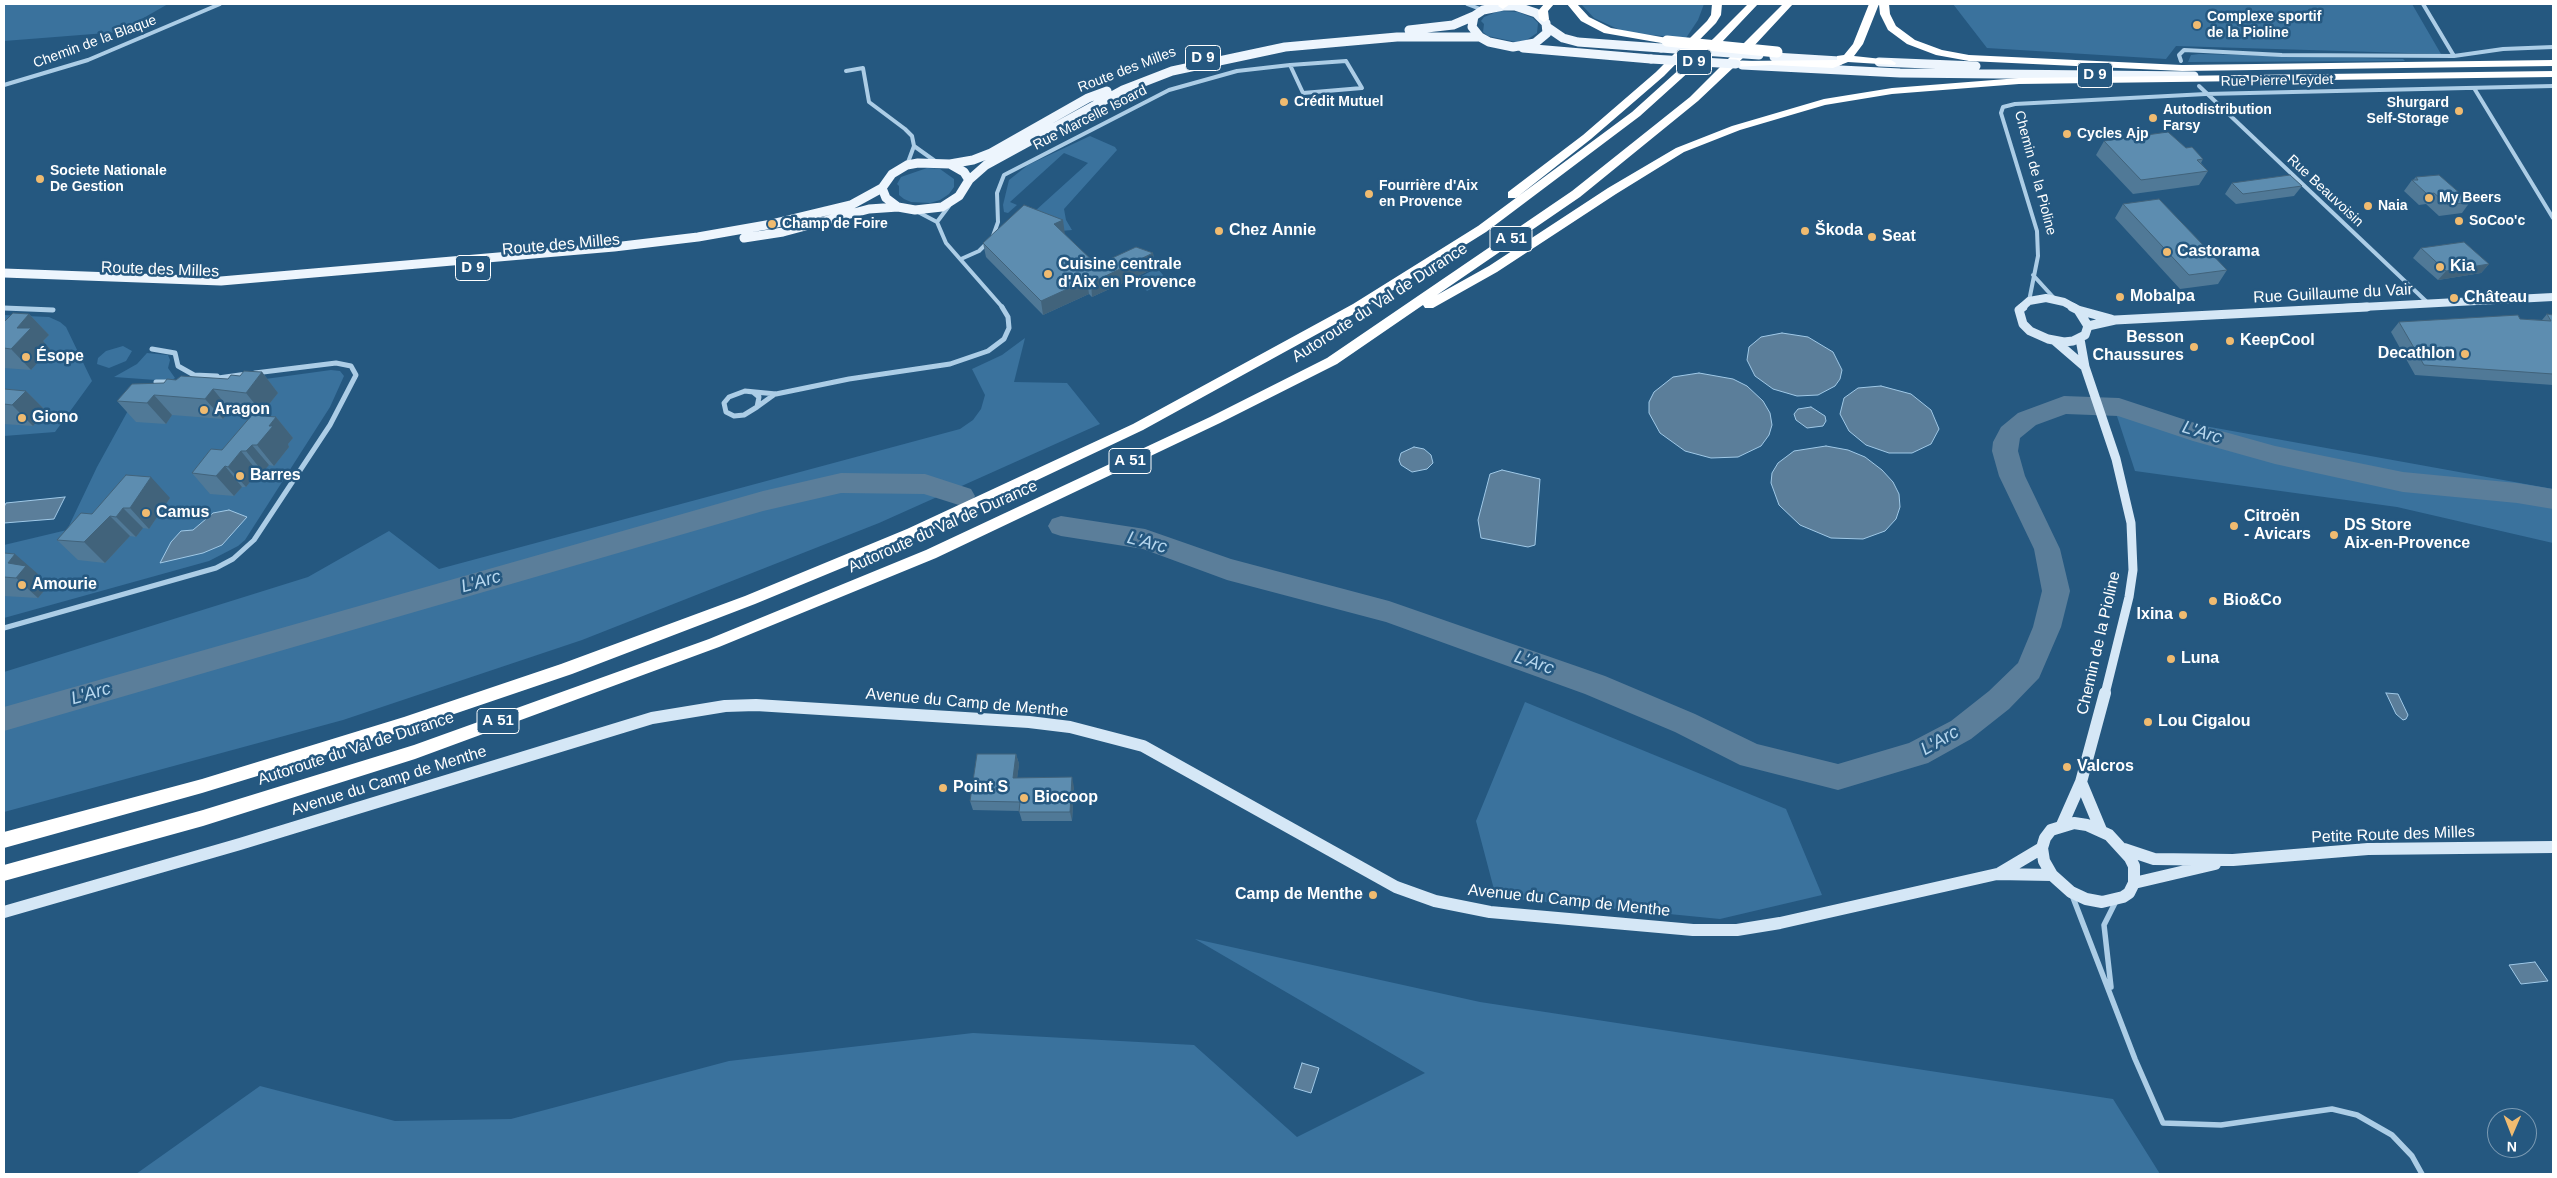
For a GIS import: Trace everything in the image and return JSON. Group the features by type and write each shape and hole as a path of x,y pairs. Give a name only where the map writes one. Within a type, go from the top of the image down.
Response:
{"highway":[{"path":"1545,23 1543,11 1548,4"},
{"path":"1572,4 1585,18 1608,30 1664,45 1772,59 1891,63"},
{"path":"1356,307 1494,209 1587,137 1698,38 1716,15 1717,4"},
{"name":"Autoroute du Val de Durance","path":"4,840 211,784 404,724 566,669 750,600 935,523 1003,492 1138,427 1356,307 1467,239 1584,155 1657,97 1753,4"},
{"name":"Autoroute du Val de Durance","path":"4,873 203,818 416,752 723,639 865,583 978,533 1215,420 1332,361 1576,194 1700,94 1788,4"},
{"path":"1844,60 1858,44 1874,4"},
{"path":"1884,4 1888,21 1900,35 1940,53 1994,59 2182,64"},
{"path":"1736,64 1772,59"},
{"name":"D 9","path":"2182,64 2553,62"},
{"name":"D 9","path":"2356,77 2553,74"},
{"path":"1332,361 1493,269 1665,159 1716,135 1781,113 1824,102 1892,91 1982,83 2356,77"}],"main road":[{"path":"1483,10 1504,5 1526,9 1545,23 1542,38 1535,43 1513,46"},
{"name":"Route des Milles","path":"4,273 45,275 93,274 221,281 614,247 698,237 772,224 850,205 882,188 892,174 907,165 936,162 952,165 991,154 1088,98 1164,69 1211,56 1279,43 1453,26 1483,10"},
{"path":"1474,16 1472,27 1480,37"},
{"name":"D 9","path":"1545,23 1563,38 1578,42 1664,45"},
{"name":"Route des Milles","path":"45,275 86,282 180,288 281,286 617,255 705,244 783,232 869,209 898,207 932,210 950,203 963,192 969,180 986,165 1123,90 1172,71 1216,60 1285,47 1397,37 1480,37 1495,44 1513,46"},
{"name":"D 9","path":"1513,46 1651,59 1736,64"},
{"name":"D 9","path":"1772,59 1900,73 2356,77"},
{"name":"D 9","path":"1891,63 1989,66 2182,64"},
{"path":"952,165 964,172 969,180"},
{"path":"882,188 886,198 898,207"},
{"name":"Rue Guillaume du Vair","path":"2088,326 2115,320 2553,297"},
{"path":"2046,298 2056,300 2078,310 2088,326 2085,335 2064,342 2054,341 2035,334 2023,324 2019,310 2028,301 2046,298"},
{"name":"Rue Guillaume du Vair","path":"2078,310 2115,320"},
{"name":"Chemin de la Pioline","path":"2062,824 2081,782 2129,597 2133,570 2131,523 2111,444 2086,369 2080,338"},
{"name":"Chemin de la Pioline","path":"2054,341 2069,350 2086,369"},
{"name":"Avenue du Camp de Menthe","path":"4,912 230,846 652,718 725,706 748,705 808,707 1029,722 1070,727 1142,746 1169,759 1396,887 1435,901 1490,912 1693,930 1736,930 1780,923 1997,874 2052,875"},
{"path":"2081,782 2101,830"},
{"path":"2062,824 2087,825 2101,830 2124,849 2134,866 2134,883 2129,893 2116,901 2102,902 2086,899 2070,892 2052,875 2044,861 2042,848 2048,834 2062,824"},
{"name":"Petite Route des Milles","path":"2124,849 2154,859 2233,860 2368,849 2553,847"},
{"name":"Avenue du Camp de Menthe","path":"1997,874 2042,848"},
{"name":"Petite Route des Milles","path":"2134,883 2233,860"}],"street":[{"name":"Chemin de la Blaque","path":"4,85 88,60 220,4"},
{"path":"1467,4 1483,10"},
{"path":"2423,4 2454,56"},
{"path":"2182,64 2179,55 2184,50 2282,55 2454,56 2503,49 2553,47"},
{"name":"Rue Marcelle Isoard","path":"961,260 979,251 992,239 998,222 996,193 1004,175 1169,90 1237,71 1290,66 1346,61 1362,88 1303,93 1290,66"},
{"path":"846,71 863,68 869,102 912,136 914,146 907,165"},
{"name":"Rue Beauvoisin","path":"2199,86 2429,304"},
{"name":"Rue Pierre Leydet","path":"2003,108 2015,104 2206,94 2553,86"},
{"path":"2474,88 2553,218"},
{"name":"Chemin de la Pioline","path":"2003,108 2001,113 2037,232 2038,256 2028,301"},
{"path":"914,146 936,162"},
{"path":"937,222 950,203"},
{"path":"776,394 744,415 734,416 726,412 724,402 729,397 745,391 776,394 849,378 950,364 988,351 1004,340 1008,328 1008,317 1002,307 946,243 937,222 915,210"},
{"path":"2033,275 2056,300"},
{"path":"4,308 53,310"},
{"path":"152,349 175,353 178,366 194,375 228,377"},
{"path":"4,628 216,568 233,559 254,540 330,425 356,375 351,366 336,363 189,382"},
{"path":"156,382 173,382"},
{"path":"745,391 753,392 759,397 757,407"},
{"path":"2070,892 2112,995 2135,1058 2163,1123 2221,1125 2332,1109 2357,1115 2392,1135 2412,1156 2422,1174"},
{"path":"2112,995 2104,926 2116,901"}],"shaded area":[{"path":"4,4 168,4 119,32 4,41"},
{"path":"1581,4 1704,4 1698,20 1686,38 1639,34 1620,30 1594,18"},
{"name":"Complexe sportif de la Pioline","path":"1953,4 2412,4 2441,54 2176,46 2166,59 1987,48"},
{"path":"1499,11 1518,12 1533,18 1538,23 1537,33 1525,41 1516,42 1488,36 1483,32 1484,24 1481,21 1484,17"},
{"path":"2191,55 2403,59 2405,61 2188,62"},
{"path":"1090,136 1115,147 1117,150 1064,209 1066,220 1072,230 1061,231 1035,211 1088,163 1064,153 1010,202 1017,205 1008,213 1004,212 1003,205 1009,180 1028,165"},
{"path":"927,168 940,169 954,179 954,187 949,194 940,200 930,203 911,202 899,195 899,186 897,184 901,177"},
{"path":"1157,268 1163,275 1161,283 1147,291 1136,279"},
{"path":"4,315 49,317 60,322 66,327 92,381 55,432 4,436"},
{"path":"1782,333 1808,337 1833,352 1842,370 1840,379 1835,386 1818,395 1797,396 1773,389 1755,376 1747,360 1749,347 1761,337"},
{"path":"1025,338 1014,382 1067,383 1100,424 879,523 582,640 343,720 4,812 4,672 308,577 389,531 439,569 960,429 973,420 981,409 985,395 972,369 1002,355"},
{"path":"123,346 132,351 126,361 109,368 97,364 98,358 106,351"},
{"path":"147,353 168,355 170,360 168,368 175,378 170,381 114,377 137,364"},
{"path":"331,370 340,371 344,376 330,407 245,540 238,546 209,561 4,618 4,545 67,530 97,467 141,387 192,389"},
{"path":"1699,373 1733,379 1747,386 1763,401 1770,413 1772,425 1769,435 1761,446 1738,457 1711,458 1685,451 1660,433 1649,413 1649,402 1654,392 1673,377"},
{"path":"1881,386 1911,394 1931,410 1939,429 1931,444 1912,453 1889,453 1866,445 1849,431 1840,414 1844,398 1858,388"},
{"path":"2113,404 2188,423 2553,489 2553,543 2397,507 2135,471"},
{"path":"1811,407 1825,416 1826,421 1823,426 1807,428 1796,420 1794,414 1798,409"},
{"path":"1826,446 1848,450 1865,457 1882,470 1893,482 1899,494 1900,507 1896,519 1885,531 1863,539 1831,538 1800,525 1779,505 1771,483 1772,473 1778,463 1794,451"},
{"path":"1414,447 1424,449 1431,455 1433,463 1427,469 1412,472 1401,465 1399,460 1401,453"},
{"path":"1502,470 1540,479 1535,545 1528,547 1481,538 1478,520 1490,474"},
{"path":"65,497 54,519 4,523 4,507 6,503"},
{"path":"229,510 247,517 222,545 203,553 160,563 171,542 181,531 193,530 213,513"},
{"path":"2386,693 2398,694 2408,715 2406,719 2403,720 2396,714"},
{"path":"1525,702 1786,809 1822,895 1720,919 1496,897 1476,821"},
{"path":"1195,939 1480,1002 2113,1099 2160,1174 136,1174 260,1086 395,1121 511,1119 729,1061 973,1033 1194,1045 1297,1137 1425,1073"},
{"path":"2535,962 2548,981 2521,984 2509,965"},
{"path":"1302,1063 1319,1068 1311,1093 1294,1088"}],"building":[{"path":"2168,132 2186,148 2192,147 2203,159 2197,160 2208,171 2141,180 2104,141"},
{"path":"2290,175 2302,186 2243,194 2232,183"},
{"path":"2439,175 2470,202 2448,205 2434,193 2427,194 2412,180 2418,180 2416,177"},
{"path":"2159,199 2227,270 2189,275 2123,204"},
{"name":"Cuisine centrale d'Aix en Provence","path":"1024,205 1063,220 1054,224 1097,265 1136,247 1153,253 1091,283 1087,280 1041,301 983,243"},
{"path":"2464,242 2489,264 2446,271 2421,248"},
{"path":"13,313 29,314 17,328 31,328 11,349 4,348 4,322"},
{"name":"Decathlon","path":"2547,314 2553,315 2553,374 2424,365 2399,322 2518,315 2520,319 2551,321"},
{"path":"244,371 262,372 246,393 213,389 205,399 154,395 147,403 117,401 132,384 164,383 167,379 176,380 181,376 228,379 231,375 240,376"},
{"path":"4,389 26,391 12,405 4,404"},
{"path":"252,415 276,417 269,426 273,426 257,445 252,445 246,451 241,451 228,467 225,466 216,476 192,473 211,449 222,450"},
{"path":"126,475 151,477 130,508 123,508 116,517 110,516 84,542 57,540 81,513 92,514"},
{"path":"4,553 15,554 8,563 26,566 16,578 4,577"},
{"name":"Biocoop","path":"977,754 1016,754 1013,778 1072,777 1070,812 1019,812 1020,802 970,801"}],"waterway":[{"name":"L'Arc","path":"1061,526 1145,539 1227,569 1389,612 1595,685 1685,723 1751,756 1838,777 1917,754 1961,730 1999,700 2029,670 2047,627 2056,591 2047,549 2012,476 2005,451 2010,433 2027,419 2064,405 2119,407 2202,435 2275,455 2403,482 2517,493 2553,499"},
{"name":"L'Arc","path":"4,719 763,501 841,483 925,484 962,496"}],"place":[{"name":"Complexe sportif de la Pioline","path":"2197,25"},
{"name":"Crédit Mutuel","path":"1284,102"},
{"name":"Shurgard Self-Storage","path":"2459,111"},
{"name":"Autodistribution Farsy","path":"2153,118"},
{"name":"Cycles Ajp","path":"2067,134"},
{"name":"Societe Nationale De Gestion","path":"40,179"},
{"name":"Fourrière d'Aix en Provence","path":"1369,194"},
{"name":"My Beers","path":"2429,198"},
{"name":"Naia","path":"2368,206"},
{"name":"SoCoo'c","path":"2459,221"},
{"name":"Champ de Foire","path":"772,224"},
{"name":"Chez Annie","path":"1219,231"},
{"name":"Škoda","path":"1805,231"},
{"name":"Seat","path":"1872,237"},
{"name":"Castorama","path":"2167,252"},
{"name":"Kia","path":"2440,267"},
{"name":"Cuisine centrale d'Aix en Provence","path":"1048,274"},
{"name":"Mobalpa","path":"2120,297"},
{"name":"Château","path":"2454,298"},
{"name":"KeepCool","path":"2230,341"},
{"name":"Besson Chaussures","path":"2194,347"},
{"name":"Decathlon","path":"2465,354"},
{"name":"Ésope","path":"26,357"},
{"name":"Aragon","path":"204,410"},
{"name":"Giono","path":"22,418"},
{"name":"Barres","path":"240,476"},
{"name":"Camus","path":"146,513"},
{"name":"Citroën - Avicars","path":"2234,526"},
{"name":"DS Store Aix-en-Provence","path":"2334,535"},
{"name":"Amourie","path":"22,585"},
{"name":"Bio&Co","path":"2213,601"},
{"name":"Ixina","path":"2183,615"},
{"name":"Luna","path":"2171,659"},
{"name":"Lou Cigalou","path":"2148,722"},
{"name":"Valcros","path":"2067,767"},
{"name":"Point S","path":"943,788"},
{"name":"Biocoop","path":"1024,798"},
{"name":"Camp de Menthe","path":"1373,895"}]}
